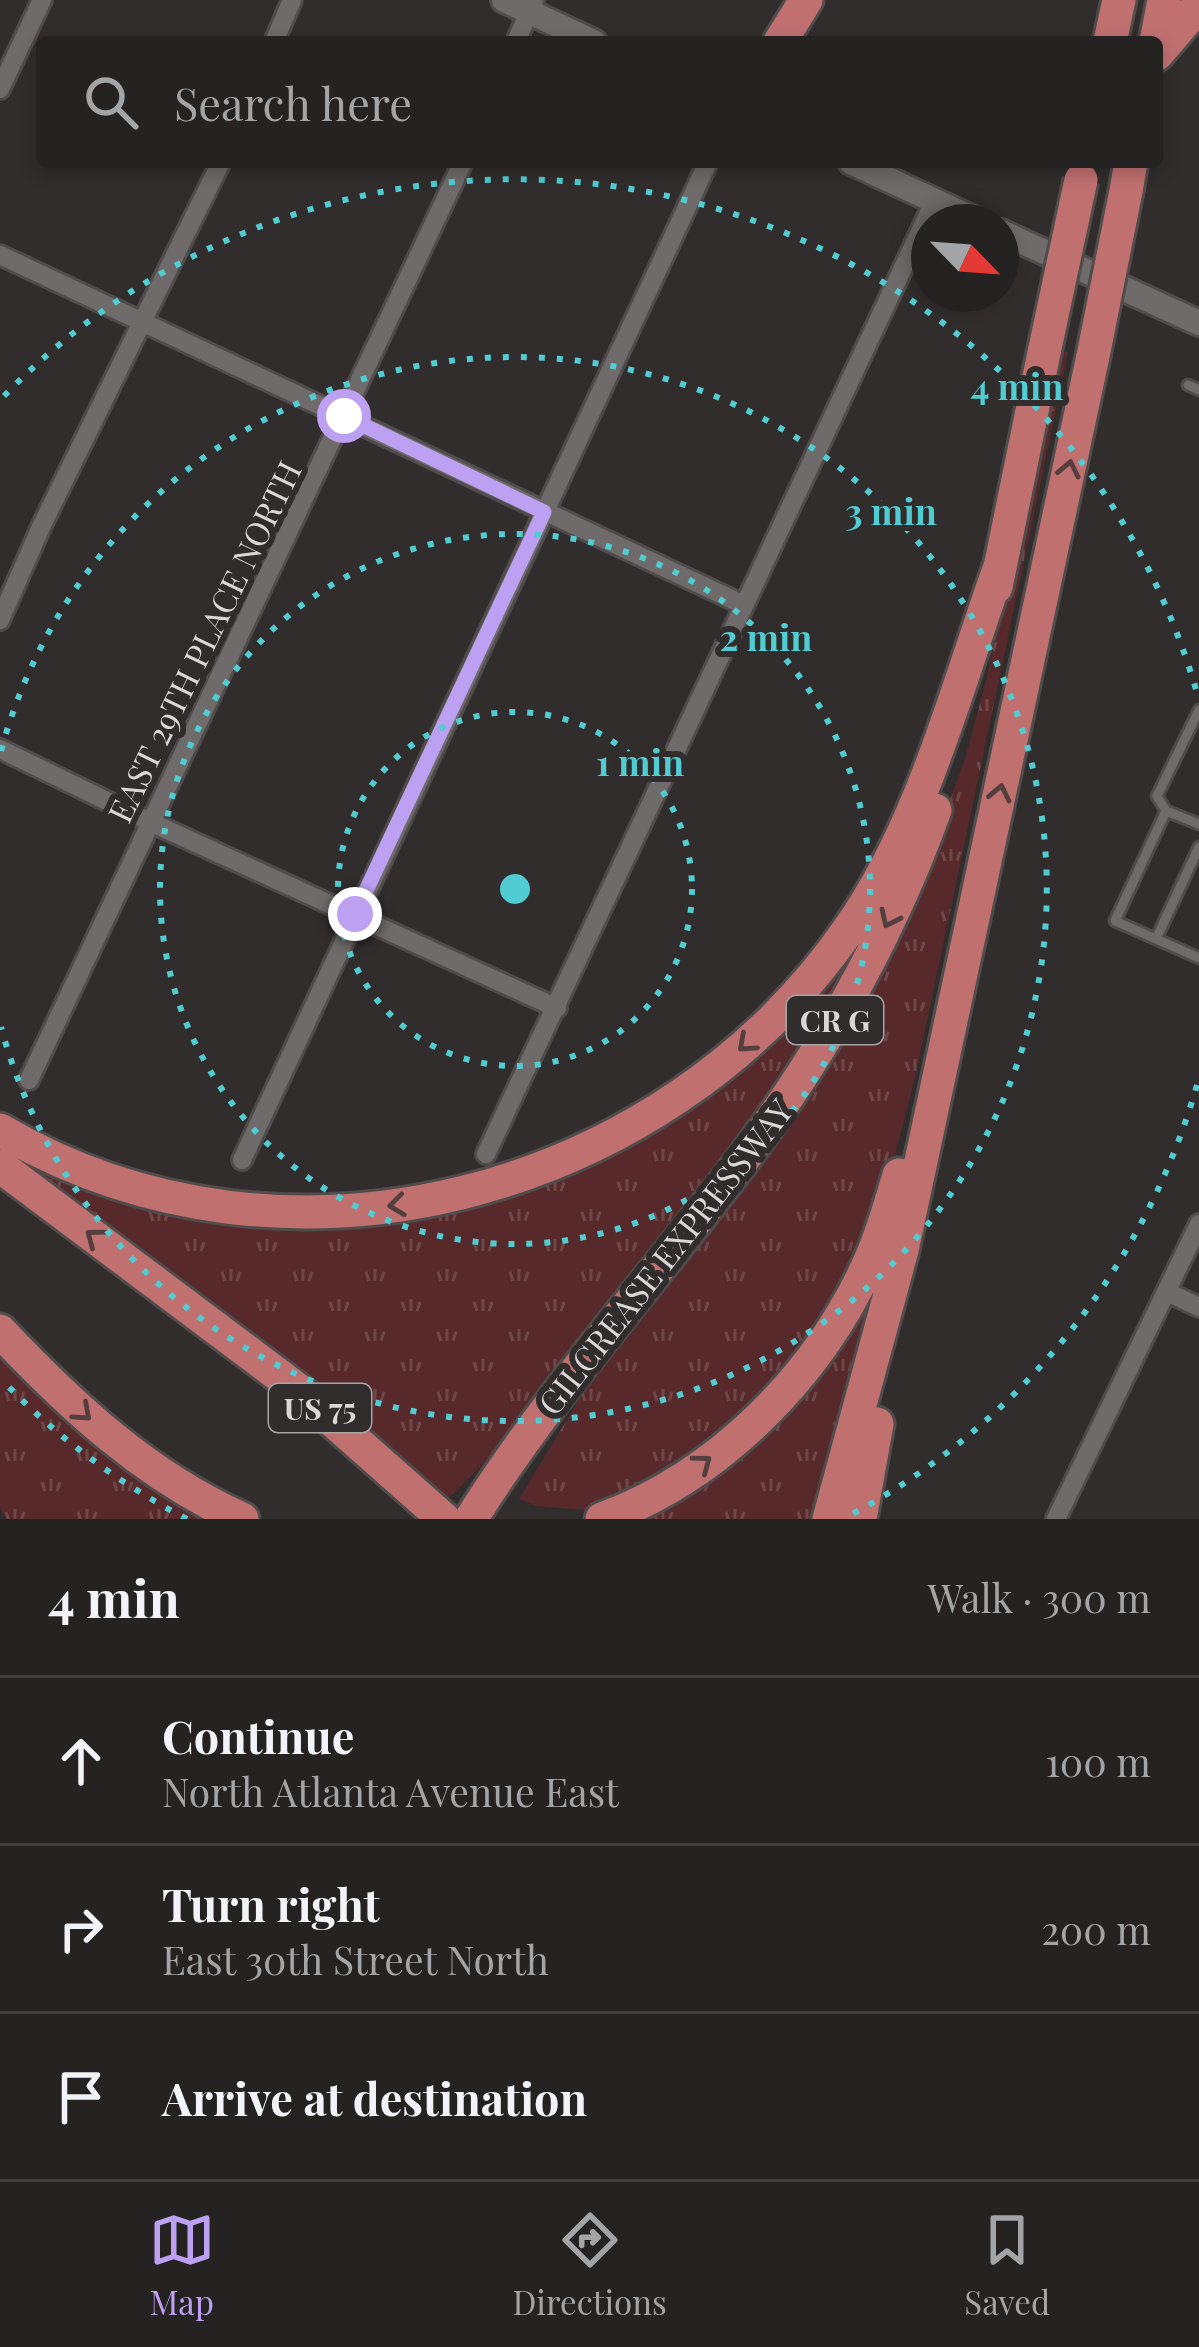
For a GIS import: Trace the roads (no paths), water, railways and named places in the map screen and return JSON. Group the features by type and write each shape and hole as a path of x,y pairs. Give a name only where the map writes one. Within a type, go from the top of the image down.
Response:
{"highway":[{"path":"770,36 792,0"},
{"path":"784,36 806,0"},
{"path":"1102,0 1109,36"},
{"path":"1111,36 1119,0"},
{"path":"1157,36 1164,0"},
{"path":"1163,47 1199,5"},
{"name":"GILCREASE EXPRESSWAY","path":"508,1473 547,1407 803,1073 865,968 911,870 945,781 976,674 1083,171"},
{"path":"830,1519 878,1348 959,990 1128,176"},
{"path":"0,1130 82,1168 155,1191 241,1208 333,1210 413,1203 499,1184 590,1150 636,1125 686,1094 738,1052 802,989 851,926 904,830 999,568"},
{"path":"602,1519 670,1486 723,1448 786,1391 826,1339 878,1241 959,990"},
{"path":"860,1519 939,1080"},
{"name":"US 75","path":"0,1166 297,1389 444,1519"},
{"path":"187,1307 414,1519"},
{"path":"0,1331 123,1448 202,1500 241,1519"},
{"path":"471,1519 508,1473"},
{"path":"493,1519 508,1473"}],"main road":[{"path":"504,0 532,6 584,36"},
{"path":"864,168 943,204"},
{"path":"1019,240 1199,323"}],"street":[{"path":"0,89 42,0"},
{"path":"277,36 292,0"},
{"path":"520,36 532,6"},
{"path":"0,620 217,168"},
{"name":"EAST 29TH PLACE NORTH","path":"29,1080 460,168"},
{"path":"242,1160 705,168"},
{"path":"486,1154 935,200"},
{"path":"0,255 744,604"},
{"path":"0,748 150,822 557,1008"},
{"path":"1056,1519 1199,1224"},
{"path":"1167,1292 1199,1307"}],"lane":[{"path":"1199,710 1157,796 1166,811 1199,824"},
{"path":"1166,811 1115,921 1199,958"},
{"path":"1156,939 1199,847"}]}
